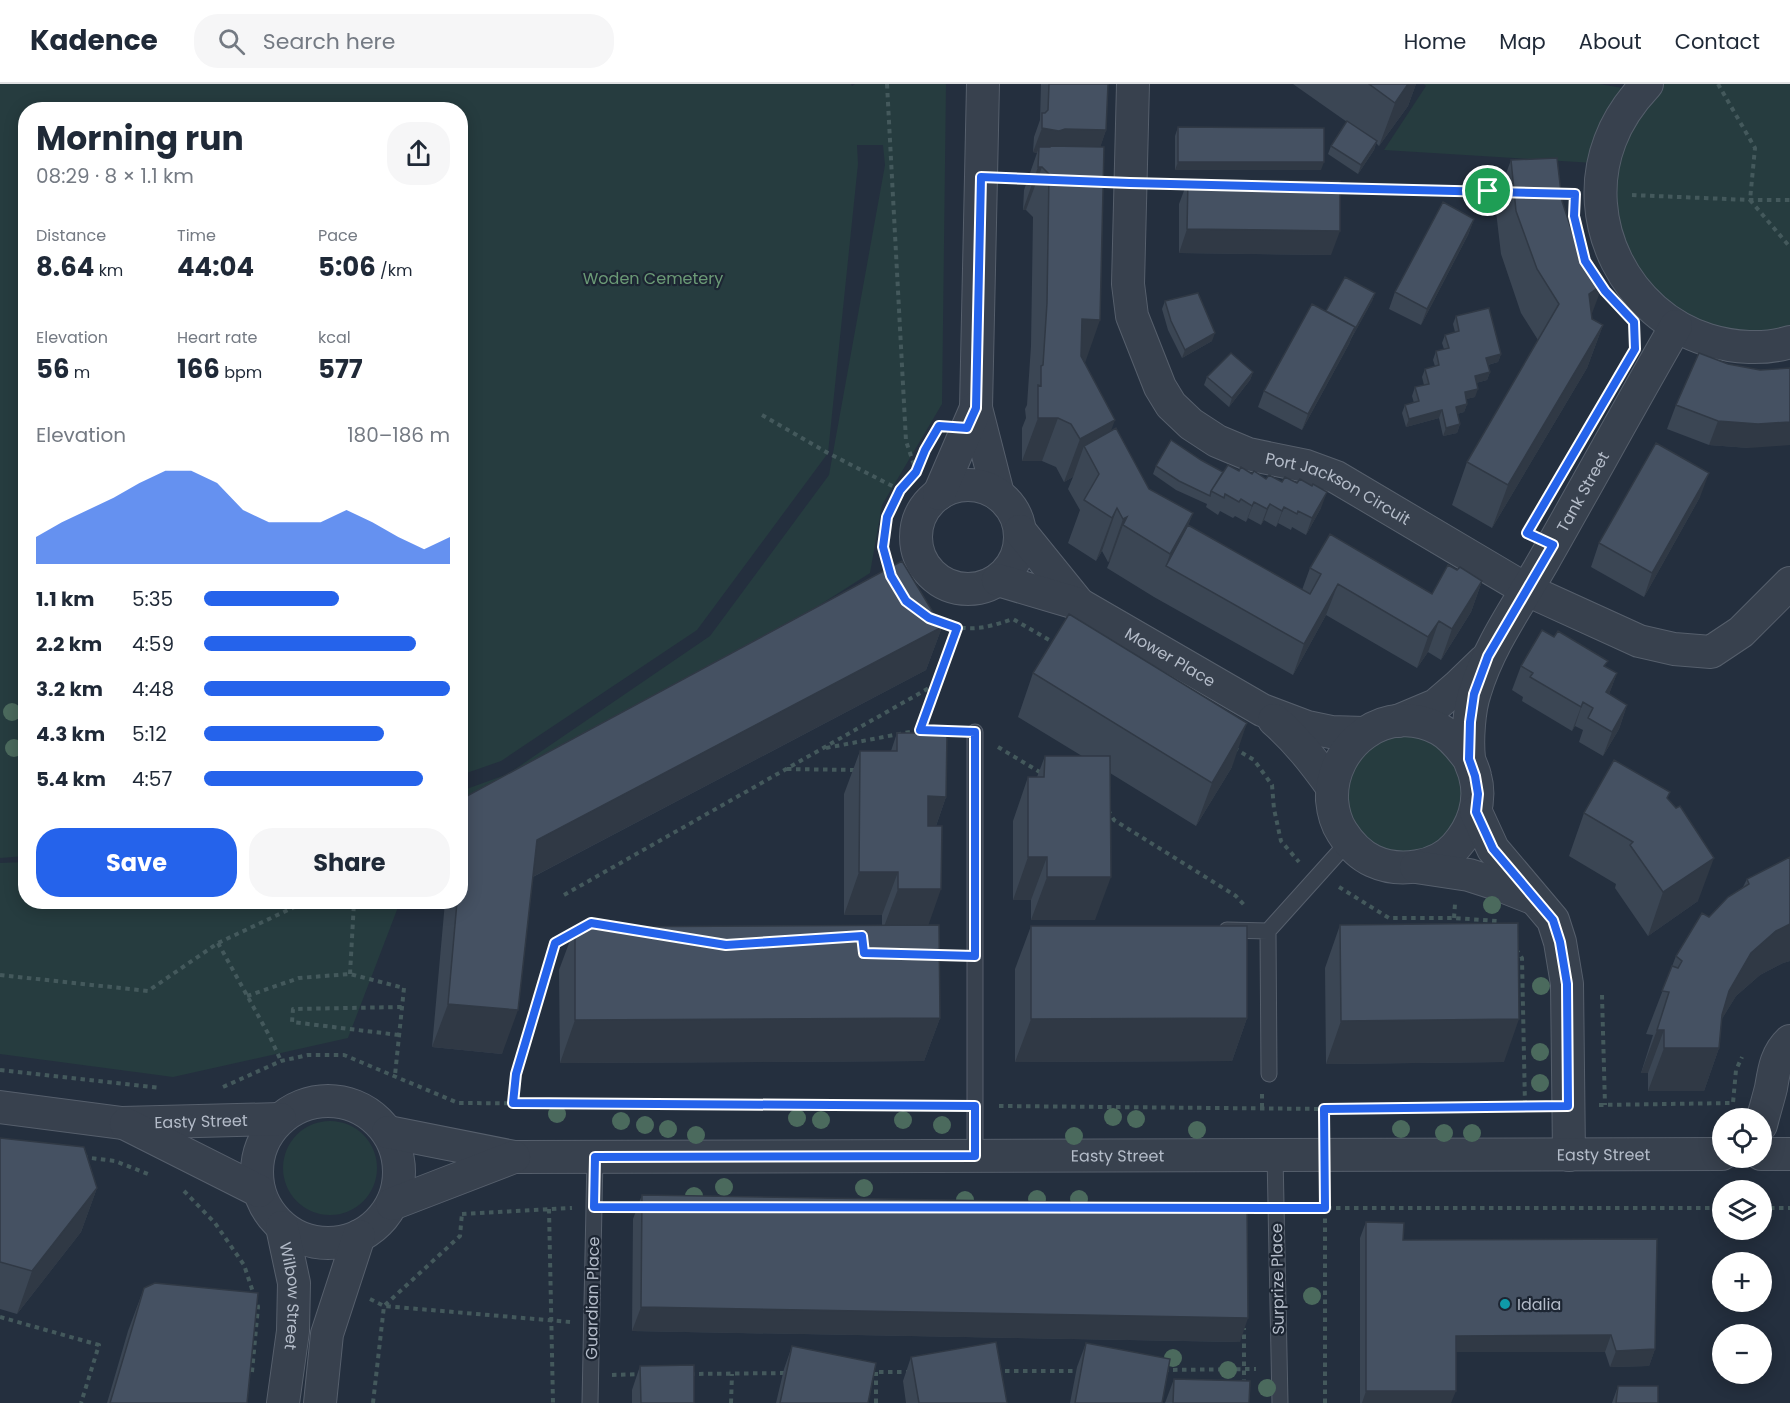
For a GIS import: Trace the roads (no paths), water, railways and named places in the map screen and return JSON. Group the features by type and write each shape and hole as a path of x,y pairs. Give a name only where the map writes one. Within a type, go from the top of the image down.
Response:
{"street":[{"path":"983,84 976,408 998,494"},
{"name":"Port Jackson Circuit","path":"1133,84 1128,284 1132,316 1160,387 1171,405 1191,424 1217,441 1248,454 1306,466 1336,477 1527,590 1640,641 1674,649 1711,652 1741,632 1790,583"},
{"path":"1647,84 1621,118 1609,142 1603,168 1600,194 1603,220 1610,246 1621,270 1636,292 1654,310 1676,326 1696,336 1718,343 1741,346 1790,342"},
{"name":"Tank Street","path":"1469,759 1470,722 1474,694 1488,656 1676,326"},
{"path":"939,494 976,408"},
{"path":"968,485 984,487 998,494 1009,504 1020,531 1020,545 1016,558 998,580 983,587 967,590 936,579 925,567 918,552 916,536 918,520 926,505 939,494 952,487 968,485"},
{"name":"Mower Place","path":"1020,531 1079,604"},
{"name":"Mower Place","path":"998,580 1079,604 1262,710 1307,727 1331,732 1364,733"},
{"name":"Tank Street","path":"1398,721 1436,705 1488,656"},
{"name":"Mower Place","path":"1262,710 1292,735 1311,756 1332,787"},
{"path":"1416,867 1436,861 1454,849 1467,832 1476,812 1477,785 1469,759 1456,742 1439,729 1419,722 1398,721 1380,725 1364,733 1348,748 1337,766 1332,787 1333,809 1341,830 1354,848 1372,861 1393,867 1416,867 1469,875 1533,899"},
{"path":"1476,812 1493,849 1553,920 1562,953 1567,984 1569,1155"},
{"path":"1766,1108 1774,1066 1790,1041"},
{"path":"324,1100 349,1103 371,1114 388,1132 396,1149 400,1167 399,1186 392,1204 379,1223 360,1236 340,1242 320,1243 300,1238 282,1227 268,1211 259,1191 256,1172 267,1134 280,1119 301,1105 324,1100"},
{"name":"Easty Street","path":"0,1107 122,1123 280,1119"},
{"name":"Easty Street","path":"122,1123 259,1191"},
{"name":"Easty Street","path":"388,1132 514,1157 1712,1154"},
{"path":"1772,1154 1790,1154"},
{"name":"Easty Street","path":"392,1204 514,1157"},
{"name":"Wilbow Street","path":"282,1227 294,1283 293,1331 283,1403"},
{"path":"320,1403 327,1334 360,1236"}],"lane":[{"path":"975,732 975,1156"},
{"path":"1269,1074 1268,931 1349,841"},
{"path":"1209,929 1268,931"},
{"name":"Surprize Place","path":"1275,1155 1280,1403"},
{"name":"Guardian Place","path":"590,1403 595,1157"}],"place":[{"name":"Idalia","path":"1505,1304"}],"park label":[{"name":"Woden Cemetery","path":"653,278"}]}
